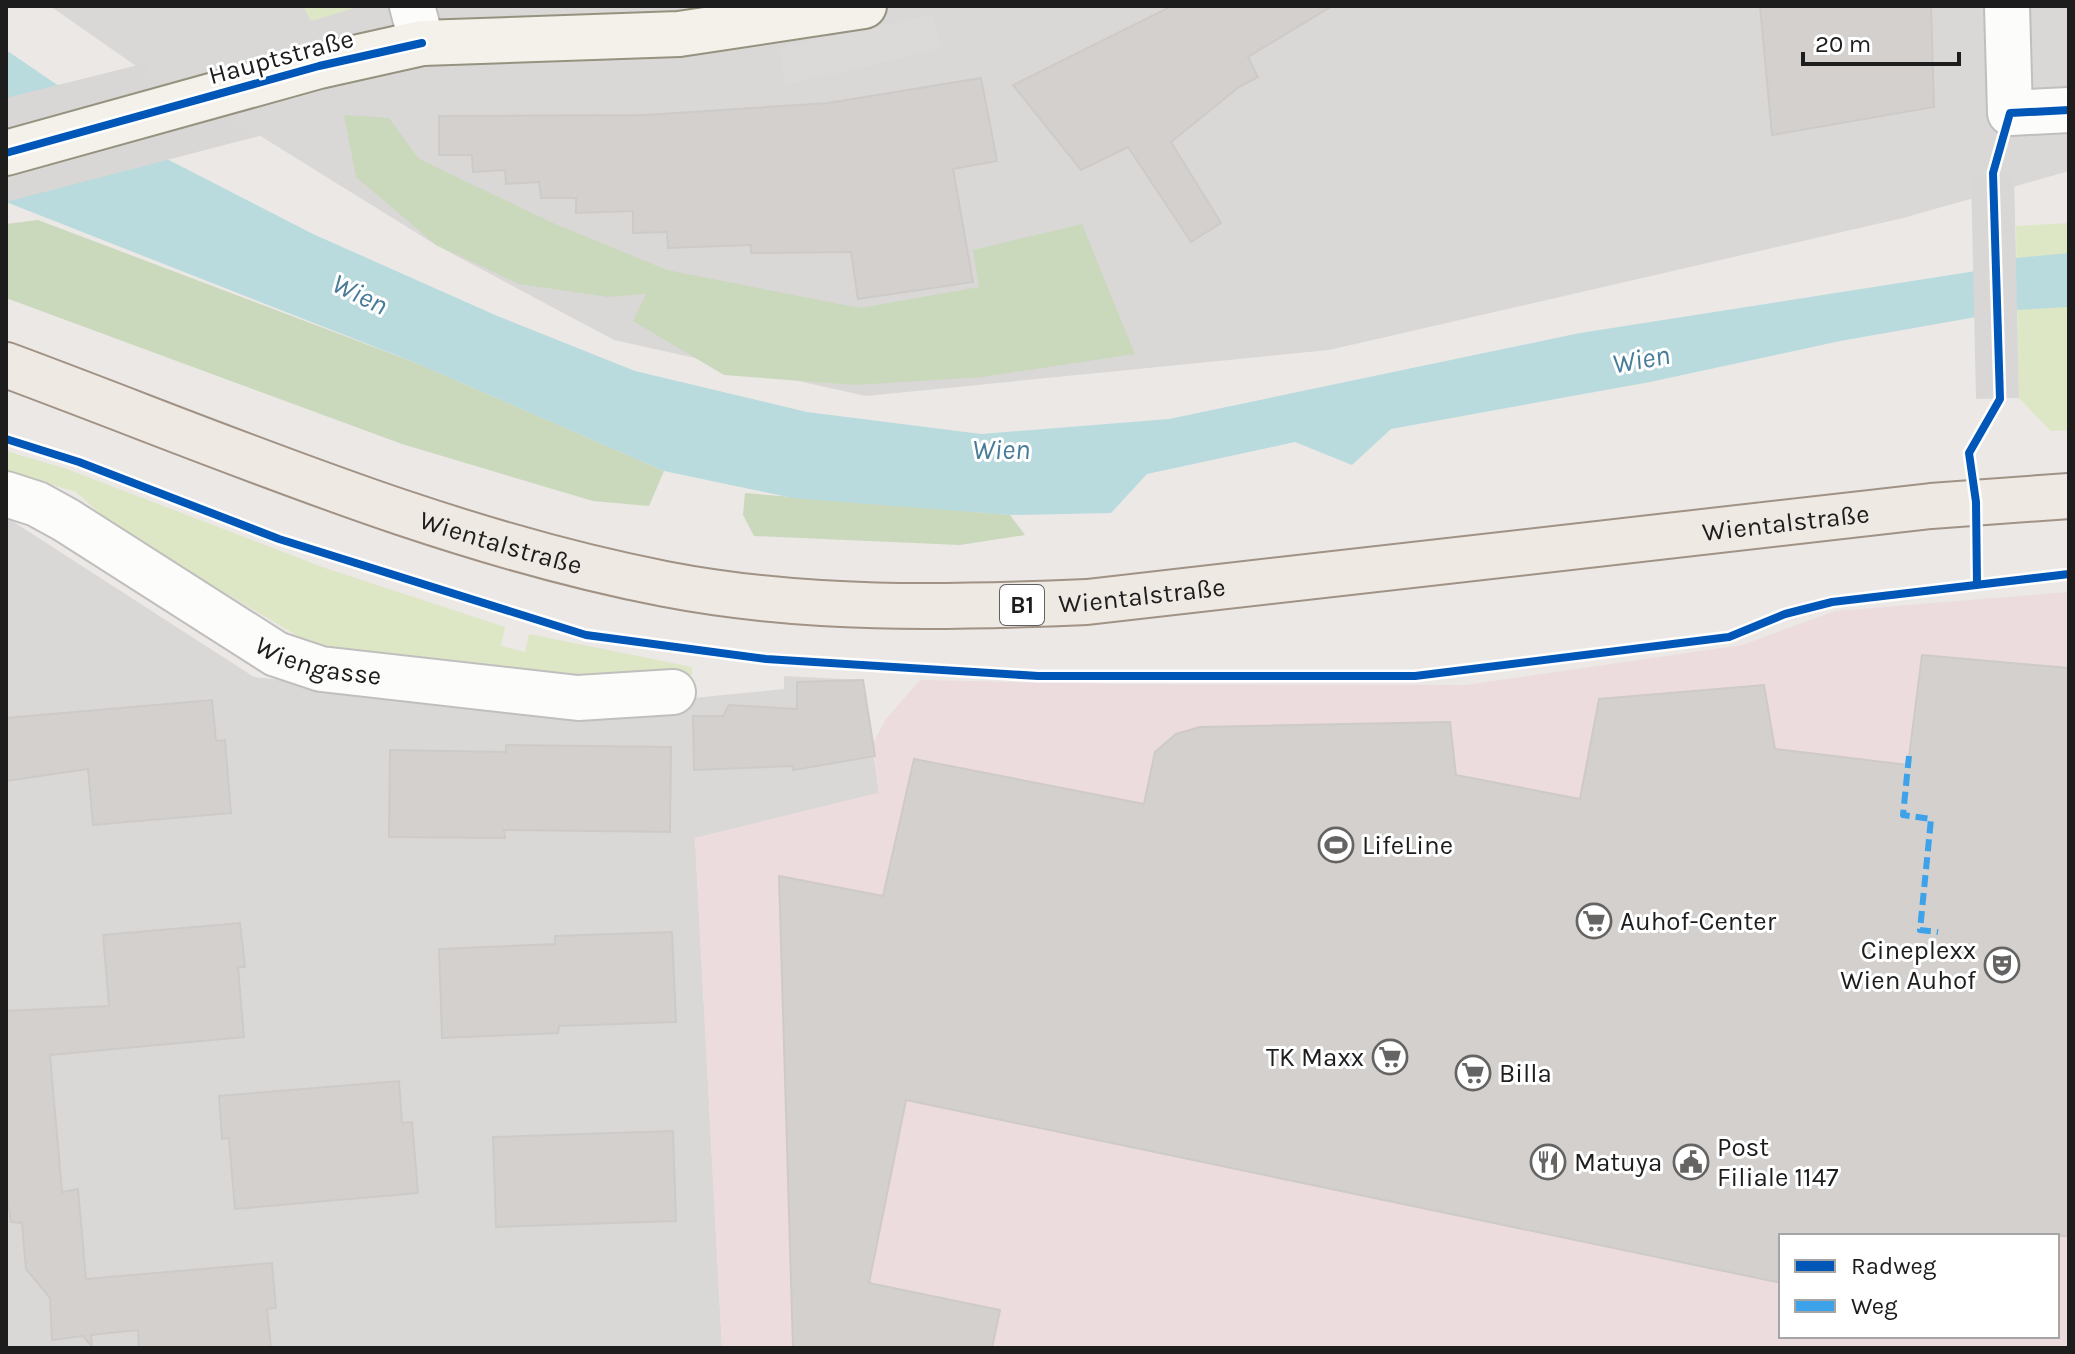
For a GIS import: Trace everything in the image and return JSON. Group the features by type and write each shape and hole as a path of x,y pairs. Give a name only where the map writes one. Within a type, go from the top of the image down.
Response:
{"main road":[{"name":"Hauptstraße","path":"6,153 319,66 417,25 679,34 864,6"},
{"name":"Wientalstraße","path":"6,365 419,519 495,542 665,584 759,598 853,605 950,608 1087,602 1931,506 2069,496"}],"street":[{"path":"2007,6 2010,113 2069,110"},
{"name":"Wiengasse","path":"6,494 37,504 66,520 276,654 321,669 578,698 673,692"}],"shaded area":[{"path":"50,6 2069,6 2069,171 1903,218 1329,350 866,396 614,340 436,245 249,129 149,75"},
{"path":"933,14 941,49 785,85 780,48"},
{"path":"6,517 254,677 562,711 784,689 784,676 863,680 879,793 695,838 722,1348 6,1348"},
{"path":"2069,592 2069,1348 722,1348 695,838 879,793 873,743 886,719 920,680 1466,685 1742,645 1835,611"}],"green space":[{"path":"303,6 362,6 311,21"},
{"path":"344,115 389,118 419,159 553,223 667,270 860,308 979,287 973,250 1082,224 1135,354 982,377 855,385 724,375 633,321 646,294 608,297 519,284 436,245 356,177"},
{"path":"38,220 416,363 664,471 649,506 593,501 402,444 6,298 6,224"},
{"path":"2069,223 2069,430 2051,431 2019,398 2016,226"},
{"path":"6,451 67,469 325,568 505,627 501,646 525,652 529,634 692,667 692,675 572,681 316,647 116,528 76,492 6,471"},
{"path":"745,493 1010,515 1025,535 960,545 754,536 743,515"}],"water":[{"name":"Wien","path":"6,50 165,158 313,234 495,315 635,371 807,412 981,434 1169,419 1580,333 1976,271 2016,258 2069,253 2069,307 2016,310 1840,341 1650,382 1391,429 1352,465 1295,442 1147,474 1111,513 1010,515 793,498 664,471 416,363 6,202"}],"pier":[{"path":"146,63 150,75 263,135 6,202 6,98"},
{"path":"2014,172 2019,398 1976,399 1971,174"}],"building":[{"path":"1172,6 1332,6 1248,57 1258,77 1239,87 1171,142 1221,223 1191,242 1128,147 1081,170 1013,85"},
{"path":"1760,6 1931,6 1934,107 1772,135"},
{"path":"981,78 997,161 953,169 973,282 858,299 851,252 751,253 751,245 668,248 667,232 633,233 633,211 576,213 576,198 541,198 539,182 506,184 505,170 473,172 472,155 439,155 439,116 645,115 828,103"},
{"name":"Auhof-Center","path":"1922,655 2069,668 2069,1236 1779,1234 1779,1283 906,1100 869,1283 1000,1310 992,1348 793,1348 779,876 883,896 914,759 1144,804 1155,752 1176,734 1200,727 1450,722 1456,775 1580,799 1599,699 1764,685 1775,749 1908,765"},
{"path":"863,680 875,756 793,770 792,766 694,770 693,716 723,716 729,705 797,709 797,682"},
{"path":"212,700 216,741 225,740 231,813 93,825 88,769 6,781 6,718"},
{"path":"506,745 671,747 670,832 504,830 505,838 389,837 390,750 506,752"},
{"path":"240,923 245,967 238,967 244,1037 50,1055 62,1192 78,1189 86,1279 272,1263 276,1308 267,1309 271,1348 139,1348 138,1330 91,1335 92,1347 83,1336 52,1340 50,1298 26,1269 22,1223 11,1222 6,1190 6,1011 109,1006 103,935"},
{"path":"672,932 676,1022 559,1026 558,1033 442,1038 439,949 555,944 555,936"},
{"path":"399,1081 402,1123 412,1122 418,1193 235,1209 229,1138 222,1139 219,1096"},
{"path":"673,1131 676,1221 496,1227 493,1137"}],"marked path":[{"path":"1909,756 1903,815 1931,819 1920,930 1938,932"}],"cycle path":[{"path":"6,153 319,66 422,43"},
{"path":"1977,584 1976,502 1969,453 2000,399 1993,173 2010,113 2069,110"},
{"path":"6,439 79,462 279,539 586,635 766,659 1038,676 1415,676 1729,637 1785,614 1832,602 2069,574"}],"place":[{"name":"LifeLine","path":"1336,845"},
{"name":"Auhof-Center","path":"1594,921"},
{"name":"Cineplexx Wien Auhof","path":"2002,965"},
{"name":"TK Maxx","path":"1390,1057"},
{"name":"Billa","path":"1473,1073"},
{"name":"Matuya","path":"1548,1162"},
{"name":"Post Filiale 1147","path":"1691,1162"}]}
